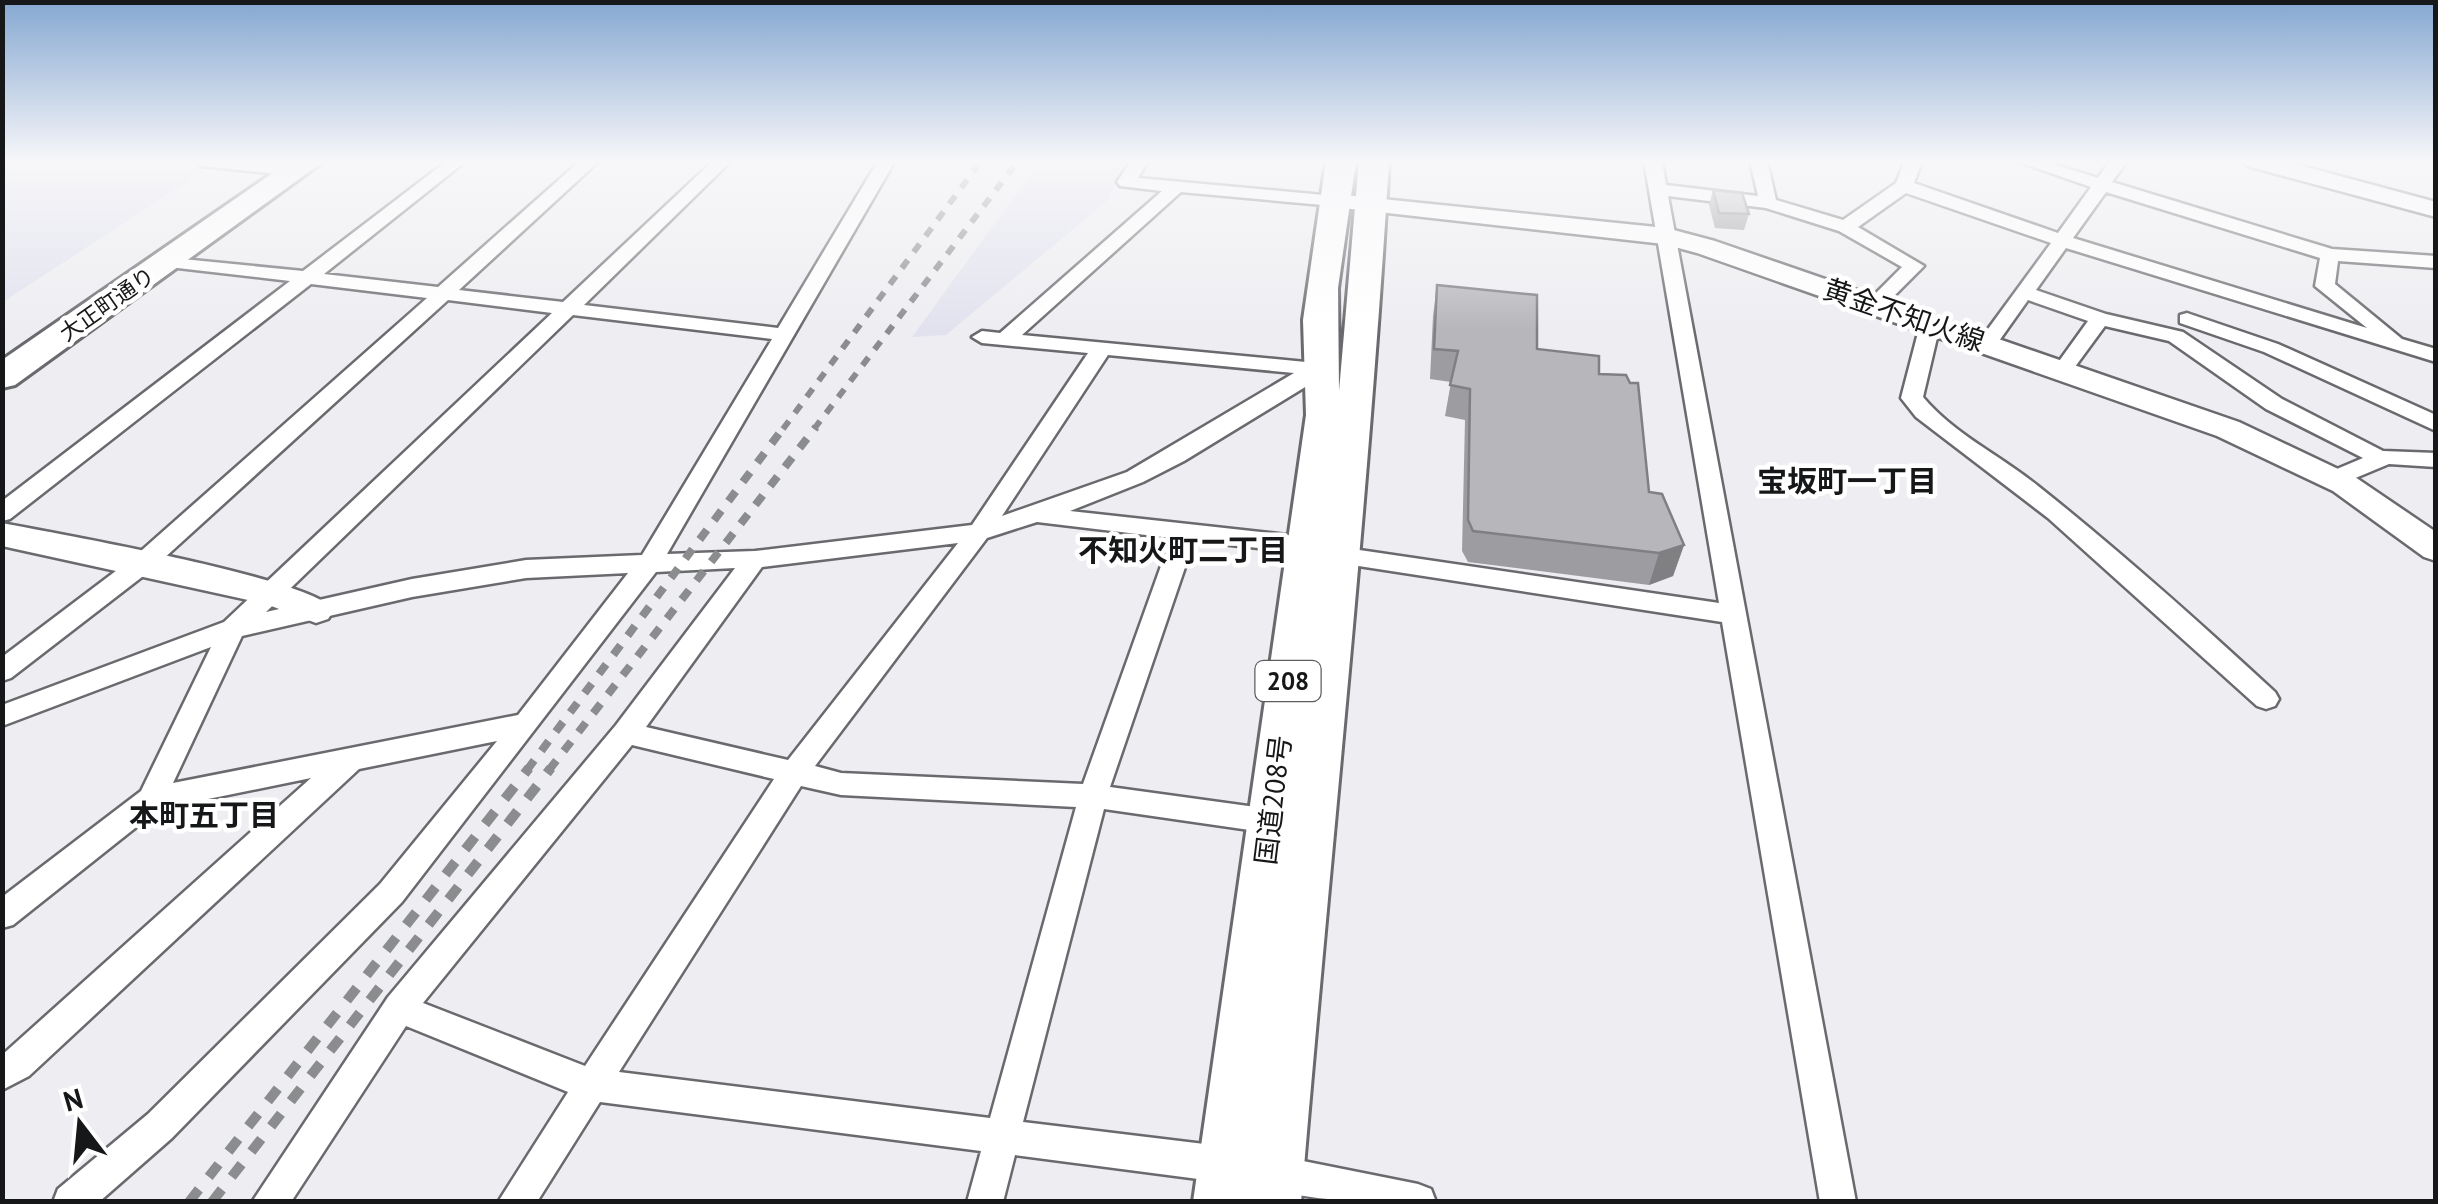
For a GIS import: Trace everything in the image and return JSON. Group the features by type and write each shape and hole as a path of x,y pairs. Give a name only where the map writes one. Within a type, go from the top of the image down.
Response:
{"highway":[{"name":"大正町通り","path":"2,357 214,217"},
{"name":"大正町通り","path":"2,377 225,217"},
{"name":"国道208号","path":"1225,1183 1289,824 1322,550 1346,217"},
{"name":"国道208号","path":"1272,1188 1289,824"}],"main road":[{"name":"黄金不知火線","path":"1539,217 1666,236 2228,428 2333,479 2436,549"},
{"path":"2,534 273,593 316,610"}],"street":[{"path":"2,513 386,217"},
{"path":"2,671 142,564 529,217"},
{"path":"151,800 234,629 666,217"},
{"path":"71,1202 160,1126 391,893 526,724 651,562 854,217"},
{"path":"1005,339 1142,217"},
{"path":"1663,217 1838,1202"},
{"path":"1814,217 1845,227 1914,266 1874,306"},
{"path":"1845,227 1859,217"},
{"path":"1995,217 2436,356"},
{"path":"1987,344 2079,217"},
{"path":"2202,217 2330,256 2436,262"},
{"path":"2330,256 2326,286 2403,346"},
{"path":"169,261 785,336"},
{"path":"2023,292 2100,319 2176,336 2274,404 2382,459"},
{"path":"2062,370 2100,319"},
{"path":"2188,319 2271,348 2436,424"},
{"path":"1930,325 1912,398 1926,418 2020,484 2116,563 2266,699"},
{"path":"982,337 1337,370"},
{"path":"516,1202 793,774 979,532 1103,347"},
{"path":"2,716 234,629 412,588 526,569 755,559 979,532 1093,495 1176,456 1337,370"},
{"path":"2333,479 2382,459 2436,460"},
{"path":"1035,515 1322,550 1733,614"},
{"path":"984,1202 1093,796 1185,532"},
{"path":"270,1202 399,1008 626,733 755,559"},
{"path":"2,916 151,800 526,724"},
{"path":"626,733 841,784 1093,796 1289,824"},
{"path":"2,1074 17,1065 354,757"},
{"path":"399,1008 592,1085 1004,1138 1225,1183 1418,1202"}],"shaded area":[{"path":"3,217 133,217 3,302"},
{"path":"999,217 1088,217 946,335 912,337"}],"building":[{"path":"1437,285 1537,295 1537,349 1599,356 1599,374 1626,375 1630,383 1638,383 1649,492 1662,494 1684,545 1659,553 1473,531 1468,520 1470,389 1450,385 1458,351 1434,349"}],"railway":[{"path":"783,429 939,217"},
{"path":"814,429 975,217"},
{"path":"527,770 784,427"},
{"path":"549,770 816,427"},
{"path":"189,1202 529,768"},
{"path":"212,1202 551,768"}],"district":[{"name":"宝坂町一丁目","path":"1847,482"},
{"name":"不知火町二丁目","path":"1183,551"},
{"name":"本町五丁目","path":"204,816"}]}
